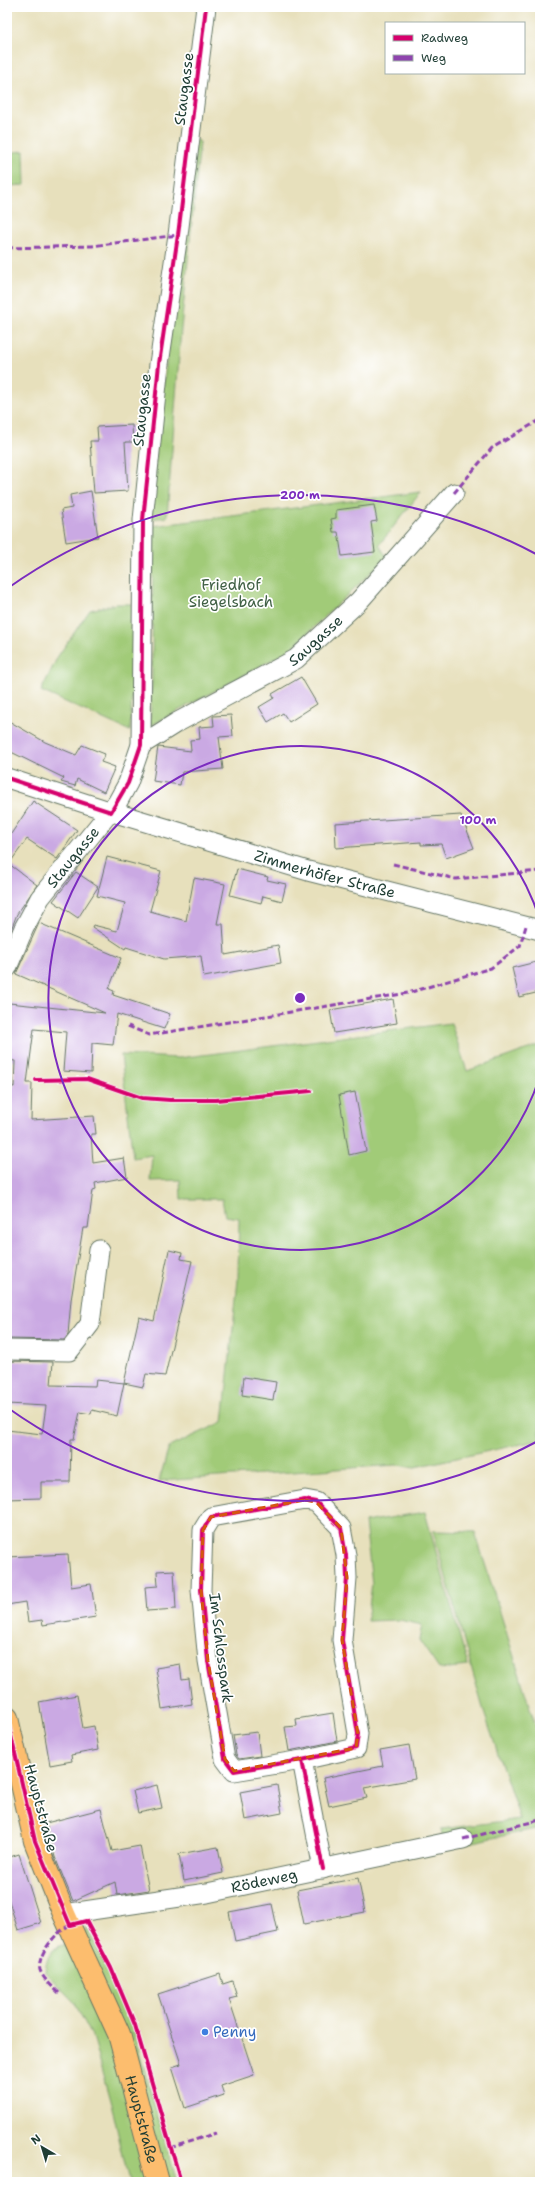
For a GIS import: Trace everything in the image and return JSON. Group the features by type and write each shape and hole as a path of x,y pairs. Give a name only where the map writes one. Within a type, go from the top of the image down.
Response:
{"main road":[{"name":"Hauptstraße","path":"7,1718 35,1841 64,1914 119,2034 158,2182"}],"street":[{"name":"Staugasse","path":"7,968 24,928 40,898 111,812 128,783 141,744 143,520 159,364 178,235 206,7"},
{"name":"Saugasse","path":"141,744 176,723 296,659 359,601 454,493"},
{"name":"Zimmerhöfer Straße","path":"7,778 111,812 308,871 540,930"},
{"path":"7,1350 70,1351 90,1324 99,1250"},
{"name":"Im Schlosspark","path":"305,1500 316,1502 341,1528 346,1563 347,1586 342,1640 358,1734 356,1748 302,1760 234,1771 225,1759 208,1661 200,1590 203,1530 211,1517 305,1500"},
{"path":"302,1760 324,1869"},
{"name":"Rödeweg","path":"64,1914 207,1893 463,1839"}],"highlighted area":[{"path":"305,1500 316,1502 341,1528 347,1578 342,1640 358,1734 356,1748 234,1771 225,1759 208,1661 201,1590 203,1530 211,1517"}],"green space":[{"path":"196,139 200,142 181,329 167,517 150,519 160,410"},
{"path":"24,151 25,185 7,186 7,153"},
{"name":"Friedhof Siegelsbach","path":"421,492 379,545 387,557 290,650 150,726 152,681 153,526"},
{"path":"116,604 137,604 130,731 41,691 58,656 90,610"},
{"path":"451,1023 467,1071 540,1045 540,1440 415,1467 396,1465 159,1481 169,1447 223,1422 238,1280 239,1218 225,1216 222,1199 181,1199 180,1180 150,1181 152,1155 133,1158 121,1055 179,1058"},
{"path":"425,1512 468,1666 439,1669 419,1640 422,1625 400,1620 367,1621 372,1584 365,1522"},
{"path":"433,1531 475,1532 540,1740 540,1828 445,1848 441,1829 520,1819 484,1712"},
{"path":"87,1927 120,1997 135,2037 177,2182 170,2182 167,2176 83,1932"},
{"path":"67,1944 96,2005 118,2067 148,2182 129,2182 114,2116 92,2036 74,2002 45,1972 47,1961 51,1953 57,1947"}],"building":[{"path":"132,425 133,442 125,442 128,491 94,493 90,441 98,441 97,427"},
{"path":"91,491 98,537 66,542 61,510 72,508 70,495"},
{"path":"374,505 377,521 371,522 375,552 342,556 338,532 333,532 331,519 336,518 336,510"},
{"path":"301,677 317,704 289,722 283,713 268,722 259,707 274,698 272,694"},
{"path":"231,715 233,736 219,737 223,769 182,772 180,785 153,781 158,747 191,751 190,740 200,739 199,727 214,726 213,716"},
{"path":"7,720 45,742 76,755 82,745 105,754 101,762 115,767 104,792 77,779 75,786 61,782 64,778 7,750"},
{"path":"33,801 77,830 57,859 27,839 9,864 37,885 17,914 7,940 7,840"},
{"path":"461,815 474,848 446,858 441,844 421,845 421,842 336,848 335,823"},
{"path":"107,857 161,871 150,911 186,921 194,878 225,884 217,924 223,924 225,955 278,945 281,963 204,977 201,956 164,959 126,947 125,949 92,927 93,925 117,931 125,903 97,896"},
{"path":"237,869 268,877 267,880 286,884 282,901 263,896 261,903 230,895"},
{"path":"76,872 98,887 78,918 53,901"},
{"path":"39,923 121,958 109,989 114,991 113,995 170,1014 164,1029 117,1014 113,1045 92,1043 91,1073 63,1071 66,1032 34,1029 27,1083 32,1083 31,1120 94,1116 96,1134 91,1134 93,1163 124,1158 127,1177 95,1183 96,1189 93,1190 88,1228 83,1228 71,1300 68,1335 64,1340 7,1339 7,1086 14,1087 15,1061 7,1060 9,1003 105,1013 16,974"},
{"path":"540,961 540,992 519,997 512,968"},
{"path":"393,999 397,1023 334,1033 330,1010"},
{"path":"355,1092 366,1151 349,1155 339,1095"},
{"path":"169,1250 182,1253 181,1259 192,1261 165,1376 146,1374 143,1387 124,1383 139,1317 154,1321"},
{"path":"7,1361 53,1362 51,1385 95,1386 96,1380 124,1383 117,1416 92,1410 91,1414 80,1412 74,1439 71,1439 70,1482 41,1482 41,1498 7,1499 7,1430 42,1434 46,1406 7,1404"},
{"path":"244,1377 276,1382 273,1400 242,1395"},
{"path":"68,1554 71,1587 91,1584 96,1617 43,1625 42,1620 28,1622 25,1602 7,1605 7,1557"},
{"path":"174,1570 176,1609 147,1611 145,1587 158,1586 157,1571"},
{"path":"180,1664 182,1680 189,1679 192,1704 162,1709 156,1668"},
{"path":"77,1695 83,1728 94,1726 98,1750 71,1755 72,1761 50,1765 39,1702"},
{"path":"333,1713 337,1741 289,1751 285,1727 297,1726 296,1719"},
{"path":"257,1732 260,1756 239,1759 236,1755 233,1735"},
{"path":"409,1745 415,1779 364,1788 367,1798 329,1806 323,1778 383,1766 380,1750"},
{"path":"157,1785 162,1808 138,1813 133,1791"},
{"path":"277,1785 282,1813 245,1820 240,1792"},
{"path":"101,1809 112,1851 140,1846 149,1890 117,1895 115,1882 73,1901 55,1857 46,1823"},
{"path":"218,1847 223,1873 184,1881 179,1854"},
{"path":"19,1854 41,1923 18,1930 7,1895 7,1858"},
{"path":"358,1878 365,1912 304,1924 297,1890"},
{"path":"272,1904 278,1932 235,1941 229,1912"},
{"name":"Penny","path":"220,1974 223,1984 232,1981 237,1997 229,1999 254,2075 221,2086 224,2095 185,2108 172,2067 181,2064 158,1994"}],"marked path":[{"path":"7,248 92,246 178,235"},
{"path":"454,493 492,448 540,420"},
{"path":"393,864 456,879 540,871"},
{"path":"128,1026 149,1035 408,993 491,968 520,946 526,926"},
{"path":"463,1839 540,1820"},
{"path":"59,1993 43,1977 40,1970 40,1964 45,1950 50,1942 62,1930 74,1924"},
{"path":"170,2148 216,2133"}],"cycle path":[{"path":"7,778 111,812 128,783 141,745 143,520 159,364 178,235 206,7"},
{"path":"36,1080 87,1079 142,1098 170,1100 216,1100 311,1091"},
{"path":"302,1760 234,1771 225,1759 208,1661 201,1590 203,1530 211,1517 305,1500 316,1502 341,1528 346,1555 347,1578 342,1640 358,1734 356,1748 302,1760 323,1869"},
{"path":"7,1718 35,1841 70,1925 86,1921 111,1968 135,2025 181,2182"}],"place":[{"name":"Penny","path":"205,2032"}]}
